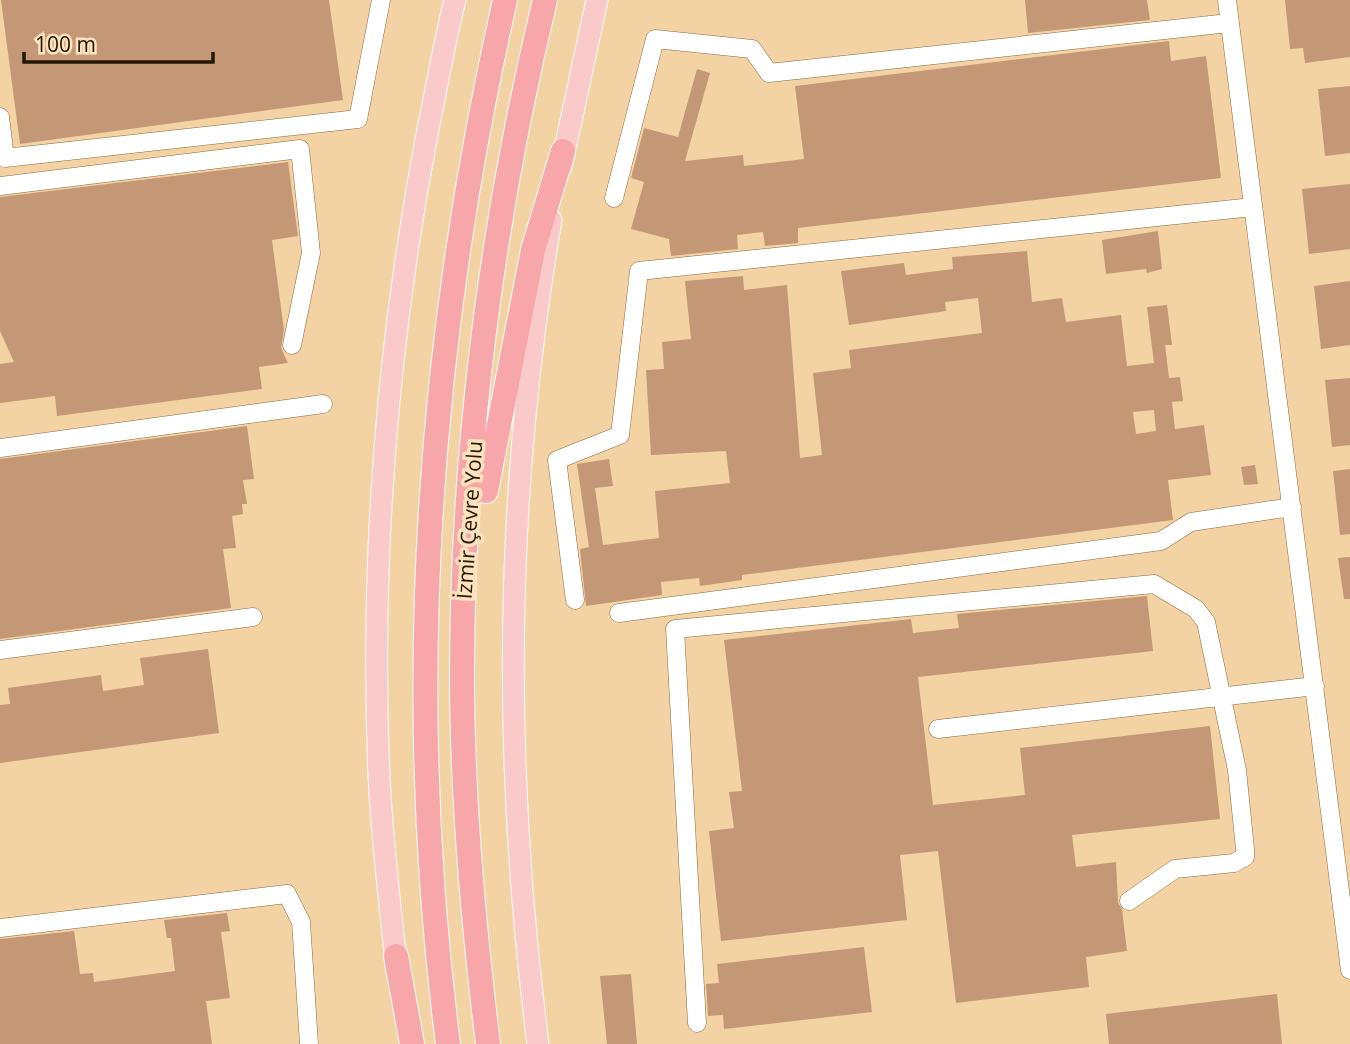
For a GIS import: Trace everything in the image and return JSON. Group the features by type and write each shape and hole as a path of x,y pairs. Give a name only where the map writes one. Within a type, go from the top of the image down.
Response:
{"highway":[{"name":"İzmir Çevre Yolu","path":"448,1044 437,963 428,828 425,591 428,515 440,377 456,248 479,119 505,0"},
{"name":"İzmir Çevre Yolu","path":"488,1044 471,890 462,675 474,443 495,256 516,126 545,0"},
{"path":"462,675 490,456 533,250 563,151"},
{"path":"396,956 412,1044"}],"main road":[{"path":"405,1044 379,777 378,604 383,478 391,369 408,243 455,0"},
{"path":"538,1044 516,802 513,683 516,562 526,415 546,249 563,151 597,0"}],"street":[{"path":"0,117 5,158 358,119 381,0"},
{"path":"1227,0 1315,686 1343,850 1350,970"},
{"path":"614,198 655,39 752,49 769,73 1229,23"},
{"path":"0,186 300,149 311,253 292,345"},
{"path":"575,600 557,460 621,435 639,271 1253,207"},
{"path":"0,448 323,404"},
{"path":"619,612 1161,541 1191,522 1292,507"},
{"path":"696,1023 675,629 1154,584 1196,609 1206,622 1237,771 1245,857 1234,863 1175,869 1129,901"},
{"path":"0,650 254,617"},
{"path":"938,729 1315,686"},
{"path":"0,928 287,894 301,922 309,1044"}],"building":[{"path":"1,0 329,0 343,100 20,144"},
{"path":"1025,0 1147,0 1150,20 1028,33"},
{"path":"1285,0 1350,0 1350,57 1305,63 1303,48 1290,49"},
{"path":"1169,41 1171,61 1206,56 1221,178 798,228 798,243 765,246 763,232 737,235 738,249 671,256 669,239 631,229 644,182 631,178 644,128 678,137 697,69 710,73 685,161 743,155 744,166 804,159 795,86"},
{"path":"1350,86 1350,153 1325,156 1318,89"},
{"path":"288,162 298,236 272,240 284,330 281,348 288,363 259,367 262,389 57,416 55,396 0,403 0,364 14,362 0,331 0,197"},
{"path":"1350,184 1350,249 1309,254 1302,189"},
{"path":"1158,231 1162,269 1147,273 1146,269 1106,274 1102,240"},
{"path":"1027,251 1032,302 1062,298 1066,322 1121,315 1127,366 1154,363 1147,307 1167,305 1172,345 1165,345 1169,378 1180,377 1183,401 1172,402 1175,429 1204,425 1211,475 1168,480 1173,520 742,575 742,580 700,586 699,578 661,582 662,595 586,606 580,549 589,547 577,464 609,459 613,486 595,488 603,545 659,538 655,491 730,483 726,451 651,455 646,370 664,369 662,342 691,339 685,281 743,276 744,290 787,285 800,458 822,455 813,373 851,368 849,350 982,333 978,298 945,302 946,311 849,325 841,271 904,263 906,275 953,269 952,257","holes":["1154,410 1156,431 1136,434 1133,412"]},
{"path":"1350,281 1350,345 1321,349 1314,286"},
{"path":"1350,378 1350,445 1332,447 1325,380"},
{"path":"247,426 254,479 243,480 247,504 242,504 243,514 232,516 236,548 223,549 231,608 0,639 0,459"},
{"path":"1255,465 1258,484 1244,485 1241,467"},
{"path":"1350,469 1350,534 1340,535 1333,471"},
{"path":"1350,557 1350,599 1344,599 1338,558"},
{"path":"1147,596 1153,651 918,677 933,805 1025,795 1020,748 1210,726 1220,819 1072,835 1076,867 1116,862 1118,903 1122,909 1127,951 1086,957 1089,987 956,1003 938,851 900,855 907,920 721,941 709,831 734,828 729,792 742,791 724,640 911,619 913,633 959,628 957,614"},
{"path":"208,649 219,733 0,763 0,705 10,704 8,688 101,675 103,691 144,685 140,658"},
{"path":"227,913 230,931 221,932 230,998 206,1001 212,1044 0,1044 0,939 74,931 80,974 93,973 94,982 175,971 171,938 167,938 164,920"},
{"path":"864,947 872,1012 724,1029 723,1015 708,1016 706,984 719,983 717,964"},
{"path":"631,974 637,1044 607,1044 600,976"},
{"path":"1277,994 1282,1044 1109,1044 1106,1014"}]}
